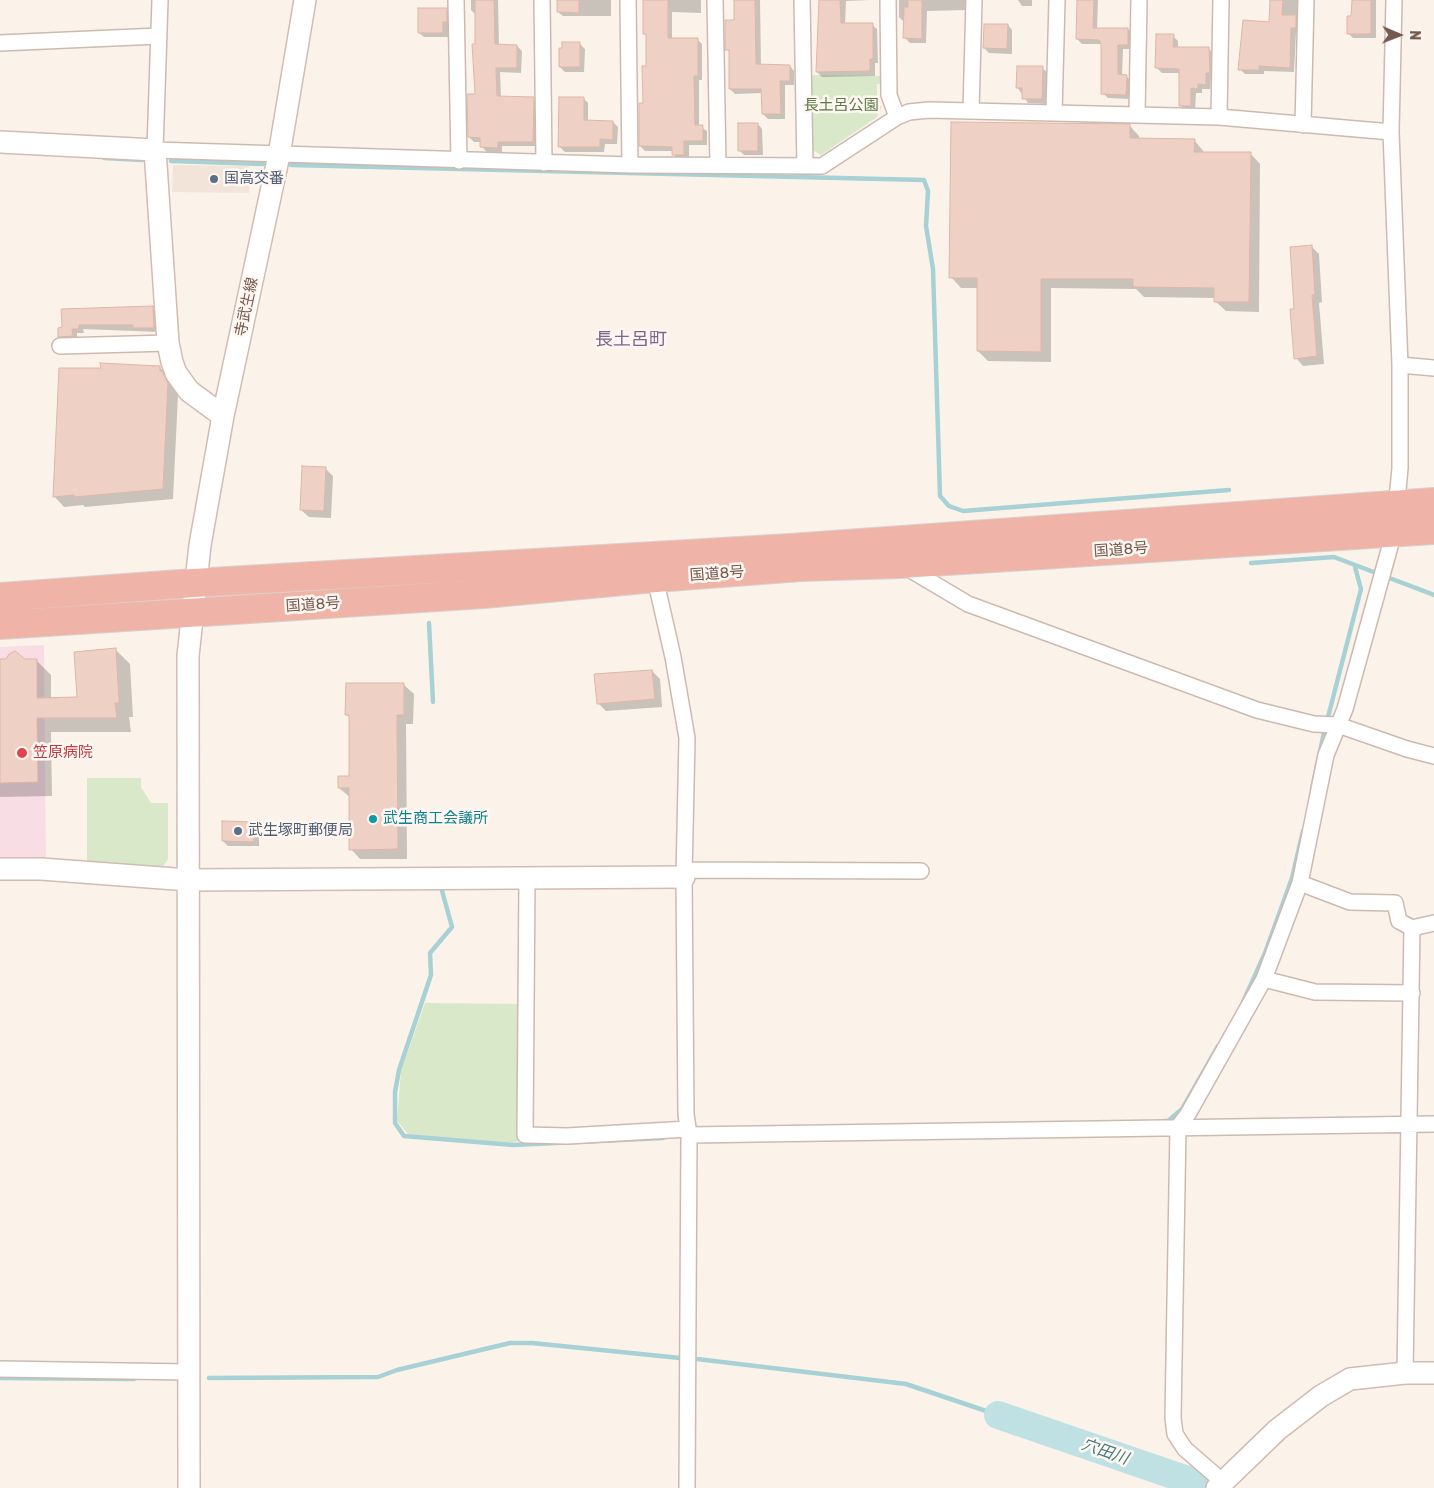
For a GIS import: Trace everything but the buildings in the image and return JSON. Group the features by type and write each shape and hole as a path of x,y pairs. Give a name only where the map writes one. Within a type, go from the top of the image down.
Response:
{"highway":[{"name":"国道8号","path":"0,597 194,583 790,548 1434,502"},
{"name":"国道8号","path":"0,626 484,594 655,578 802,568 900,564 1434,530"}],"street":[{"path":"160,0 155,150 168,344 176,372 189,391 223,416"},
{"name":"寺武生線","path":"189,1488 188,656 194,583 223,416 279,155 304,0"},
{"path":"456,0 459,161"},
{"path":"542,0 544,163"},
{"path":"628,0 630,165"},
{"path":"715,0 718,165"},
{"path":"802,0 805,166"},
{"path":"888,0 889,95 897,116"},
{"path":"971,111 974,0"},
{"path":"1054,113 1057,0"},
{"path":"1137,115 1139,0"},
{"path":"1219,117 1222,0"},
{"path":"1304,125 1306,0"},
{"path":"1394,0 1391,132 1400,365 1398,504 1394,532 1350,691 1326,755 1300,883 1264,979 1178,1127 1173,1418 1175,1434 1185,1449 1220,1485 1277,1430 1321,1396 1350,1379 1405,1373 1434,1373"},
{"path":"0,43 158,36"},
{"path":"0,142 155,150 459,161 630,165 822,166 897,116 909,112 929,110 1219,117 1391,132"},
{"path":"60,346 168,344"},
{"path":"1400,365 1434,368"},
{"path":"900,564 968,604 1257,710 1314,724 1338,725 1434,756"},
{"path":"655,578 673,657 687,738 684,873 686,1114 689,1132 687,1488"},
{"path":"0,869 41,869 189,880 527,878 684,873 921,871"},
{"path":"527,878 526,1135 567,1136 689,1132 1178,1127 1349,1127 1434,1124"},
{"path":"1300,883 1350,902 1395,903 1399,921 1412,928 1434,923"},
{"path":"1405,1373 1412,928"},
{"path":"1264,979 1315,992 1412,993"},
{"path":"0,1369 188,1372"}],"shaded area":[{"path":"173,165 249,166 249,193 172,192"},
{"name":"笠原病院","path":"44,645 46,859 0,859 0,647"}],"green space":[{"name":"長土呂公園","path":"810,75 882,76 882,84 877,84 877,106 882,106 877,117 821,155 811,149"},
{"path":"87,778 141,778 141,787 151,803 168,803 168,859 163,867 159,869 87,863"},
{"path":"425,1003 521,1004 520,1140 513,1143 458,1140 408,1134 397,1121 401,1071"}],"waterway":[{"path":"104,158 142,160"},
{"path":"171,161 263,164"},
{"path":"291,165 924,180 928,191 926,226 933,269 940,496 949,506 963,511 1229,490"},
{"path":"1251,563 1334,557 1434,595"},
{"path":"1327,721 1361,589 1355,567"},
{"path":"429,623 433,702"},
{"path":"1312,789 1325,728"},
{"path":"1243,1002 1265,953 1292,878 1303,831"},
{"path":"441,887 452,927 430,953 431,975 399,1070 395,1092 395,1123 404,1136 513,1145 663,1138"},
{"path":"1164,1121 1168,1121 1182,1109 1218,1046"},
{"path":"209,1378 378,1377 397,1370 510,1343 532,1343 680,1358"},
{"path":"697,1359 906,1384 998,1415"},
{"path":"0,1378 134,1379"},
{"name":"穴田川","path":"998,1415 1211,1488"}],"place":[{"name":"国高交番","path":"214,179"},
{"name":"笠原病院","path":"22,753"},
{"name":"武生商工会議所","path":"373,819"},
{"name":"武生塚町郵便局","path":"238,831"}],"district":[{"name":"長土呂町","path":"631,340"}]}
